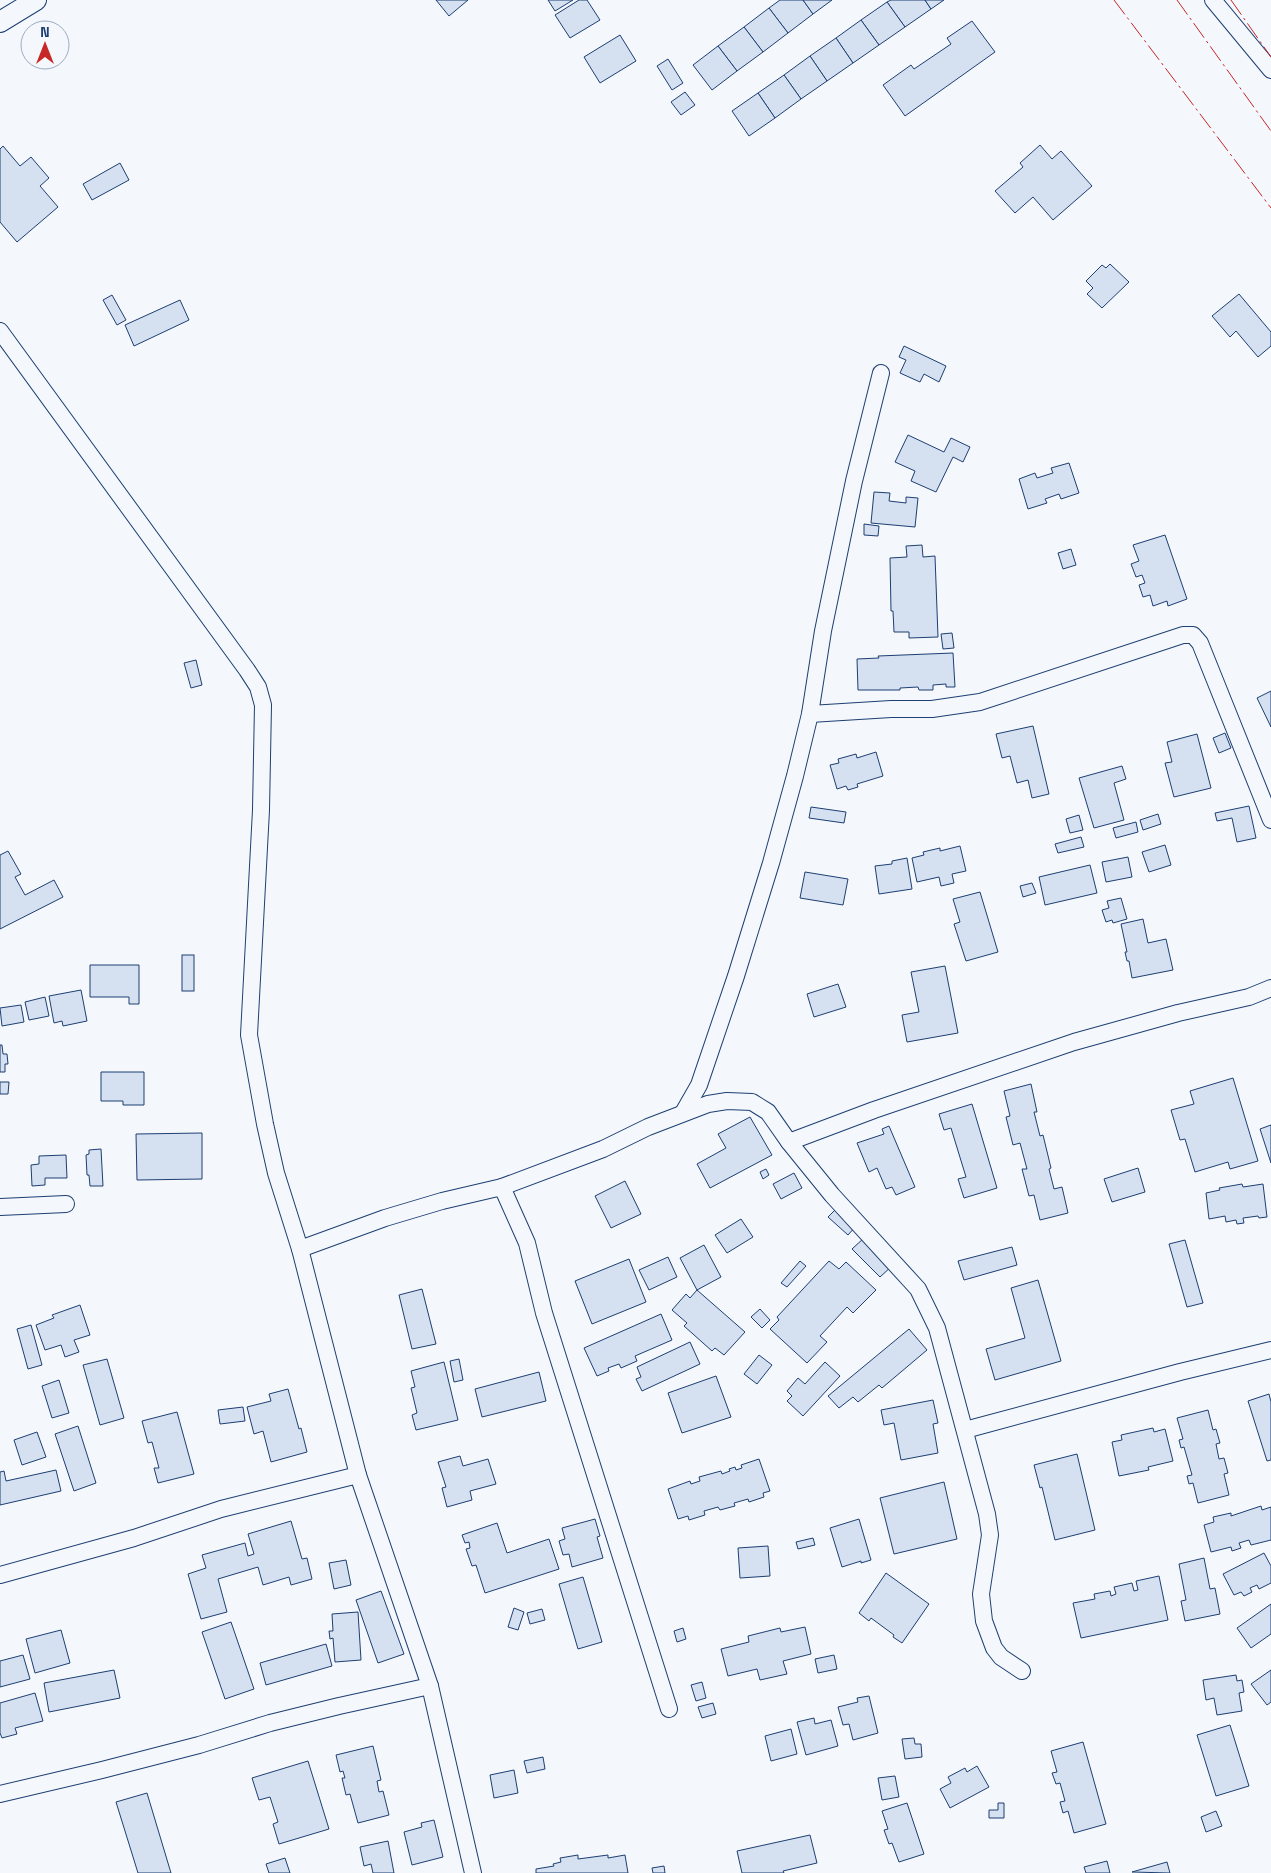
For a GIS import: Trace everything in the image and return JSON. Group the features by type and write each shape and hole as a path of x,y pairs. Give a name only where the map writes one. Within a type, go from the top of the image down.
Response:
{"street":[{"path":"0,22 36,0"},
{"path":"1213,0 1271,70"},
{"path":"0,331 258,686 263,705 263,724 249,1035 265,1124 274,1165 300,1249 358,1475 430,1686 473,1873"},
{"path":"683,1113 699,1085 736,976 771,863 810,714 824,622 854,481 881,372"},
{"path":"810,714 891,709 932,709 980,702 1183,635 1194,636 1200,643 1271,820"},
{"path":"789,1142 882,1107 1074,1042 1178,1013 1250,997 1271,988"},
{"path":"300,1249 385,1218 442,1201 502,1187 603,1149 683,1113 708,1104 727,1101 752,1102 768,1112 789,1142 838,1201 918,1289 937,1328 987,1514 990,1535 981,1594 984,1621 994,1648 1001,1658 1022,1671"},
{"path":"502,1187 527,1243 544,1313 669,1709"},
{"path":"0,1207 66,1204"},
{"path":"965,1430 1180,1372 1271,1350"},
{"path":"0,1575 134,1538 221,1509 358,1475"},
{"path":"0,1794 199,1745 270,1723 430,1686"}],"building":[{"path":"436,0 468,0 449,16"},
{"path":"548,0 573,0 555,11"},
{"path":"579,0 587,0 600,20 570,38 555,15"},
{"path":"780,0 803,0 813,14 788,33 769,8"},
{"path":"803,0 832,0 813,14"},
{"path":"891,0 925,0 931,9 905,27 887,2"},
{"path":"925,0 944,0 931,9"},
{"path":"887,2 905,27 879,45 861,20"},
{"path":"769,8 788,33 763,52 744,27"},
{"path":"861,20 879,45 853,63 836,38"},
{"path":"972,21 995,52 905,116 883,85 911,65 914,69 951,44 947,38"},
{"path":"744,27 763,52 737,71 718,46"},
{"path":"620,35 636,61 600,83 584,57"},
{"path":"836,38 853,63 827,81 810,56"},
{"path":"718,46 737,71 712,90 693,65"},
{"path":"810,56 827,81 801,99 784,75"},
{"path":"668,59 683,83 672,90 657,66"},
{"path":"784,75 801,99 775,118 758,93"},
{"path":"685,92 695,105 681,115 671,102"},
{"path":"758,93 775,118 749,136 732,111"},
{"path":"1040,145 1052,159 1061,151 1092,186 1053,220 1033,197 1015,213 995,191 1023,167 1020,163"},
{"path":"3,146 20,166 31,157 49,178 40,186 58,207 17,242 0,222 0,149"},
{"path":"120,163 129,180 92,200 83,184"},
{"path":"1110,264 1129,282 1102,308 1087,294 1093,288 1086,281 1102,265 1106,268"},
{"path":"1239,294 1271,332 1271,346 1258,357 1236,331 1230,337 1212,316"},
{"path":"112,295 126,320 117,325 103,300"},
{"path":"180,300 189,320 134,346 125,325"},
{"path":"904,346 946,366 939,382 924,374 920,382 900,373 906,360 899,357"},
{"path":"908,435 944,452 951,438 970,447 963,462 953,457 936,492 911,481 915,471 895,462"},
{"path":"1069,463 1079,493 1061,499 1059,494 1045,499 1047,503 1028,509 1019,479 1035,473 1037,478 1053,473 1051,468"},
{"path":"874,492 890,493 889,501 906,503 906,497 918,498 915,527 871,523"},
{"path":"864,524 879,526 878,536 864,535"},
{"path":"1165,535 1187,599 1168,606 1167,601 1153,606 1150,595 1143,597 1139,585 1145,583 1142,575 1136,577 1131,564 1139,561 1133,545"},
{"path":"922,545 923,557 935,556 938,637 909,638 909,632 894,632 893,611 891,611 890,558 907,557 906,546"},
{"path":"1071,549 1076,565 1063,569 1058,553"},
{"path":"952,633 954,648 943,649 941,634"},
{"path":"953,653 955,687 946,687 946,684 933,685 933,690 919,690 918,687 900,688 900,690 858,690 857,659 879,658 878,656"},
{"path":"196,660 202,685 191,688 184,663"},
{"path":"1271,691 1271,727 1257,698"},
{"path":"1033,726 1049,794 1032,798 1028,780 1017,783 1010,756 1002,758 996,734"},
{"path":"1225,733 1231,748 1219,753 1213,738"},
{"path":"1197,734 1211,788 1174,797 1165,763 1172,762 1167,742"},
{"path":"876,752 883,776 857,784 858,787 848,790 846,786 837,789 830,765 839,763 838,759 856,754 857,758"},
{"path":"1122,766 1126,779 1114,783 1124,820 1094,828 1079,778"},
{"path":"1249,806 1256,838 1237,842 1232,818 1217,821 1215,813"},
{"path":"811,807 846,812 844,823 809,818"},
{"path":"1158,814 1161,824 1143,830 1140,820"},
{"path":"1079,815 1083,830 1070,833 1066,819"},
{"path":"1136,822 1138,832 1116,838 1113,828"},
{"path":"1081,837 1084,847 1058,853 1055,844"},
{"path":"1165,845 1171,865 1149,872 1142,852"},
{"path":"960,846 966,871 952,874 954,883 941,886 939,877 917,882 912,858 924,855 923,852 940,848 940,851"},
{"path":"8,851 21,874 15,877 25,895 54,880 63,897 0,929 0,855"},
{"path":"1128,857 1132,877 1106,882 1102,862"},
{"path":"907,858 912,889 879,894 875,866 892,864 892,861"},
{"path":"1090,865 1097,893 1045,905 1039,877"},
{"path":"805,872 848,879 843,905 800,898"},
{"path":"1032,883 1036,893 1023,897 1020,886"},
{"path":"980,892 998,952 966,961 954,924 960,922 953,899"},
{"path":"1121,898 1127,919 1113,923 1112,920 1106,922 1102,910 1109,908 1107,901"},
{"path":"1143,919 1148,943 1166,939 1173,970 1132,978 1129,961 1127,961 1125,952 1127,952 1121,924"},
{"path":"182,955 194,955 194,991 182,991"},
{"path":"90,965 139,965 139,1004 129,1004 129,997 90,997"},
{"path":"945,966 958,1033 907,1042 902,1015 919,1012 911,972"},
{"path":"838,984 846,1007 814,1017 807,994"},
{"path":"81,990 87,1021 63,1026 62,1021 54,1023 49,996"},
{"path":"45,997 49,1016 29,1020 25,1002"},
{"path":"21,1005 24,1022 2,1026 0,1008"},
{"path":"0,1045 2,1045 3,1054 7,1054 8,1064 5,1064 5,1072 0,1072"},
{"path":"101,1072 144,1072 144,1105 123,1105 123,1101 101,1101"},
{"path":"1233,1078 1258,1161 1230,1169 1228,1162 1195,1172 1185,1139 1180,1140 1171,1110 1194,1104 1190,1091"},
{"path":"0,1082 9,1082 8,1094 0,1094"},
{"path":"1031,1084 1037,1112 1034,1112 1040,1136 1043,1135 1054,1189 1062,1187 1068,1213 1040,1220 1034,1195 1029,1196 1022,1169 1027,1169 1020,1143 1013,1145 1006,1117 1010,1116 1004,1091"},
{"path":"972,1104 997,1188 964,1198 958,1179 966,1177 951,1128 944,1130 939,1114"},
{"path":"750,1117 772,1155 710,1188 697,1164 726,1148 718,1134"},
{"path":"1271,1125 1271,1163 1260,1129"},
{"path":"889,1126 915,1187 896,1195 892,1187 886,1189 877,1168 869,1172 857,1143 884,1134 882,1129"},
{"path":"202,1133 202,1179 137,1180 136,1134"},
{"path":"101,1149 103,1186 90,1186 89,1175 87,1175 86,1155 89,1154 89,1150"},
{"path":"66,1155 67,1178 45,1178 45,1185 32,1186 31,1165 39,1164 39,1156"},
{"path":"1138,1168 1145,1192 1112,1202 1104,1179"},
{"path":"766,1169 769,1175 763,1179 760,1172"},
{"path":"794,1173 802,1188 781,1199 773,1184"},
{"path":"625,1181 641,1214 611,1228 595,1196"},
{"path":"1242,1184 1243,1187 1263,1184 1267,1217 1243,1218 1244,1223 1237,1224 1236,1220 1226,1222 1225,1216 1209,1219 1206,1193 1220,1190 1219,1188"},
{"path":"836,1209 856,1226 848,1235 828,1217"},
{"path":"741,1219 753,1237 727,1253 715,1235"},
{"path":"864,1238 892,1266 880,1277 852,1249"},
{"path":"1185,1240 1203,1303 1187,1307 1169,1244"},
{"path":"704,1245 721,1277 697,1290 680,1258"},
{"path":"1012,1247 1017,1265 964,1280 958,1261"},
{"path":"668,1257 677,1277 649,1290 639,1270"},
{"path":"629,1259 646,1302 592,1324 575,1281"},
{"path":"800,1261 806,1266 787,1287 781,1283"},
{"path":"829,1261 839,1269 846,1262 876,1290 853,1313 847,1307 820,1336 827,1342 807,1363 770,1329 779,1320 777,1317"},
{"path":"1038,1280 1061,1361 995,1380 986,1349 1025,1338 1011,1288"},
{"path":"422,1289 436,1344 412,1349 399,1295"},
{"path":"697,1290 745,1332 724,1355 715,1348 712,1351 684,1326 687,1323 672,1310 686,1294 690,1298"},
{"path":"80,1305 90,1335 74,1340 79,1352 65,1357 61,1345 45,1350 36,1325 54,1318 52,1315"},
{"path":"760,1309 770,1320 762,1328 751,1317"},
{"path":"661,1314 672,1340 635,1356 637,1361 621,1368 619,1364 608,1368 609,1371 597,1376 584,1348"},
{"path":"31,1325 42,1365 28,1369 17,1329"},
{"path":"909,1329 927,1350 882,1388 879,1385 858,1402 853,1397 839,1408 828,1396"},
{"path":"690,1342 700,1364 642,1391 636,1379 641,1377 637,1367"},
{"path":"759,1355 772,1365 757,1384 744,1374"},
{"path":"107,1359 124,1418 100,1425 83,1365"},
{"path":"459,1359 463,1380 454,1382 450,1361"},
{"path":"444,1362 458,1420 416,1430 412,1415 417,1413 411,1388 415,1387 411,1371"},
{"path":"825,1362 840,1376 803,1416 787,1401 792,1396 787,1391 798,1378 805,1384"},
{"path":"539,1372 546,1401 482,1417 475,1389"},
{"path":"716,1376 731,1417 682,1433 668,1393"},
{"path":"59,1380 69,1413 52,1418 42,1386"},
{"path":"288,1389 307,1452 271,1462 263,1431 254,1434 247,1407 271,1401 269,1394"},
{"path":"1269,1394 1271,1402 1271,1460 1267,1461 1248,1401"},
{"path":"933,1400 938,1423 933,1424 938,1453 901,1460 894,1423 884,1425 881,1410"},
{"path":"243,1407 245,1421 220,1424 218,1410"},
{"path":"1208,1410 1213,1430 1216,1429 1220,1443 1216,1444 1219,1459 1224,1458 1228,1473 1224,1474 1229,1495 1198,1503 1193,1483 1189,1484 1187,1476 1192,1475 1184,1447 1181,1448 1179,1440 1183,1439 1177,1418"},
{"path":"177,1412 194,1474 158,1483 154,1468 159,1468 152,1442 148,1443 142,1421"},
{"path":"78,1426 96,1483 74,1491 55,1434"},
{"path":"1153,1428 1154,1432 1165,1429 1173,1461 1148,1467 1149,1470 1119,1476 1112,1442 1122,1440 1121,1435"},
{"path":"37,1432 46,1457 22,1465 14,1440"},
{"path":"1077,1454 1095,1530 1055,1540 1042,1487 1040,1488 1034,1465"},
{"path":"460,1456 463,1466 488,1459 496,1484 470,1491 472,1500 447,1507 442,1488 446,1487 438,1462"},
{"path":"759,1459 770,1491 763,1493 764,1497 749,1502 748,1499 734,1503 735,1506 720,1510 718,1507 704,1511 705,1515 689,1520 688,1516 678,1519 668,1489 690,1481 691,1484 700,1481 699,1477 721,1471 722,1474 735,1467 736,1470 742,1468 741,1465"},
{"path":"56,1470 61,1491 0,1505 0,1472 4,1471 6,1481"},
{"path":"944,1482 957,1539 894,1554 880,1498"},
{"path":"1261,1506 1262,1510 1271,1507 1271,1540 1251,1545 1249,1540 1239,1543 1241,1548 1232,1551 1231,1547 1211,1552 1204,1525 1214,1522 1213,1517 1231,1513 1231,1516"},
{"path":"595,1519 600,1536 597,1537 603,1558 572,1567 569,1554 563,1555 559,1541 565,1539 562,1528"},
{"path":"859,1519 871,1560 842,1567 830,1528"},
{"path":"291,1521 302,1559 307,1558 312,1579 291,1585 289,1577 263,1585 258,1567 218,1579 227,1612 201,1619 188,1574 206,1568 202,1555 245,1543 248,1556 254,1554 248,1534"},
{"path":"497,1523 507,1553 549,1539 559,1569 485,1593 476,1565 472,1566 466,1549 470,1548 469,1542 465,1543 462,1535"},
{"path":"813,1538 815,1545 798,1549 796,1542"},
{"path":"768,1546 770,1576 740,1578 738,1548"},
{"path":"1264,1553 1271,1566 1271,1583 1259,1589 1257,1585 1250,1588 1252,1592 1244,1596 1241,1592 1234,1595 1223,1574"},
{"path":"1204,1558 1210,1589 1215,1588 1220,1614 1185,1621 1181,1601 1186,1600 1179,1564"},
{"path":"346,1560 351,1585 334,1589 329,1563"},
{"path":"886,1573 929,1604 902,1643 871,1618 869,1621 859,1613"},
{"path":"1159,1576 1168,1620 1081,1638 1073,1603 1095,1599 1094,1594 1110,1591 1111,1596 1116,1594 1114,1587 1132,1583 1134,1591 1138,1590 1136,1581"},
{"path":"583,1577 602,1642 578,1649 559,1584"},
{"path":"381,1591 404,1654 378,1663 356,1600"},
{"path":"1271,1604 1271,1634 1251,1648 1237,1628"},
{"path":"514,1608 524,1612 518,1630 508,1627"},
{"path":"542,1609 545,1620 530,1624 527,1613"},
{"path":"358,1612 361,1660 335,1662 333,1638 330,1639 329,1631 333,1631 332,1614"},
{"path":"231,1622 254,1689 225,1699 202,1632"},
{"path":"805,1627 811,1654 783,1661 787,1674 760,1680 757,1669 728,1676 721,1649 749,1642 748,1636 780,1628 781,1632"},
{"path":"683,1628 686,1639 677,1642 674,1631"},
{"path":"61,1630 70,1663 35,1673 26,1639"},
{"path":"326,1644 332,1666 266,1685 260,1663"},
{"path":"23,1655 30,1679 0,1687 0,1661"},
{"path":"834,1655 837,1669 818,1673 815,1659"},
{"path":"114,1670 120,1698 49,1712 44,1683"},
{"path":"1271,1670 1271,1702 1267,1705 1251,1684"},
{"path":"1236,1675 1237,1681 1242,1680 1244,1692 1239,1693 1242,1711 1217,1715 1214,1698 1206,1700 1203,1680"},
{"path":"702,1682 706,1698 696,1701 691,1685"},
{"path":"35,1693 43,1721 15,1728 17,1734 2,1738 0,1733 0,1703"},
{"path":"869,1696 878,1733 853,1740 849,1724 843,1725 838,1707 858,1702 857,1698"},
{"path":"713,1703 716,1714 702,1718 698,1707"},
{"path":"814,1718 815,1724 831,1720 838,1746 806,1755 797,1722"},
{"path":"1230,1725 1249,1786 1216,1796 1197,1735"},
{"path":"791,1729 797,1754 771,1761 765,1736"},
{"path":"914,1738 915,1744 921,1744 922,1757 905,1759 902,1739"},
{"path":"1083,1742 1106,1824 1074,1833 1068,1811 1063,1813 1060,1802 1065,1801 1060,1783 1056,1784 1052,1773 1057,1772 1051,1751"},
{"path":"373,1746 381,1780 377,1781 379,1792 383,1791 389,1815 358,1823 350,1794 346,1795 342,1778 345,1778 343,1771 340,1772 336,1755"},
{"path":"543,1757 545,1769 527,1773 524,1761"},
{"path":"308,1761 329,1829 279,1844 273,1824 278,1822 270,1797 259,1800 252,1778"},
{"path":"977,1766 989,1787 950,1808 940,1789 951,1783 948,1777 965,1768 967,1772"},
{"path":"514,1770 518,1793 494,1798 490,1775"},
{"path":"895,1776 899,1797 882,1800 878,1778"},
{"path":"147,1793 171,1873 138,1873 116,1802"},
{"path":"907,1803 924,1854 899,1862 892,1843 889,1844 884,1830 888,1829 882,1811"},
{"path":"998,1803 1004,1803 1004,1818 989,1818 989,1810 998,1810"},
{"path":"1216,1811 1222,1826 1206,1832 1201,1817"},
{"path":"434,1820 443,1857 412,1865 404,1832 422,1827 421,1823"},
{"path":"810,1835 817,1863 783,1871 784,1873 742,1873 737,1851"},
{"path":"388,1841 394,1873 373,1873 371,1864 364,1866 360,1847"},
{"path":"578,1855 578,1859 608,1855 608,1858 625,1855 628,1873 536,1873 536,1869 554,1866 553,1864 561,1862 560,1858"},
{"path":"285,1858 290,1873 269,1873 266,1864"},
{"path":"1107,1861 1110,1873 1086,1873 1084,1867"},
{"path":"1167,1862 1170,1873 1132,1872"},
{"path":"664,1866 665,1873 653,1873 652,1868"}],"power":[{"path":"1114,0 1271,208"},
{"path":"1177,0 1271,131"},
{"path":"1231,0 1271,57"}]}
